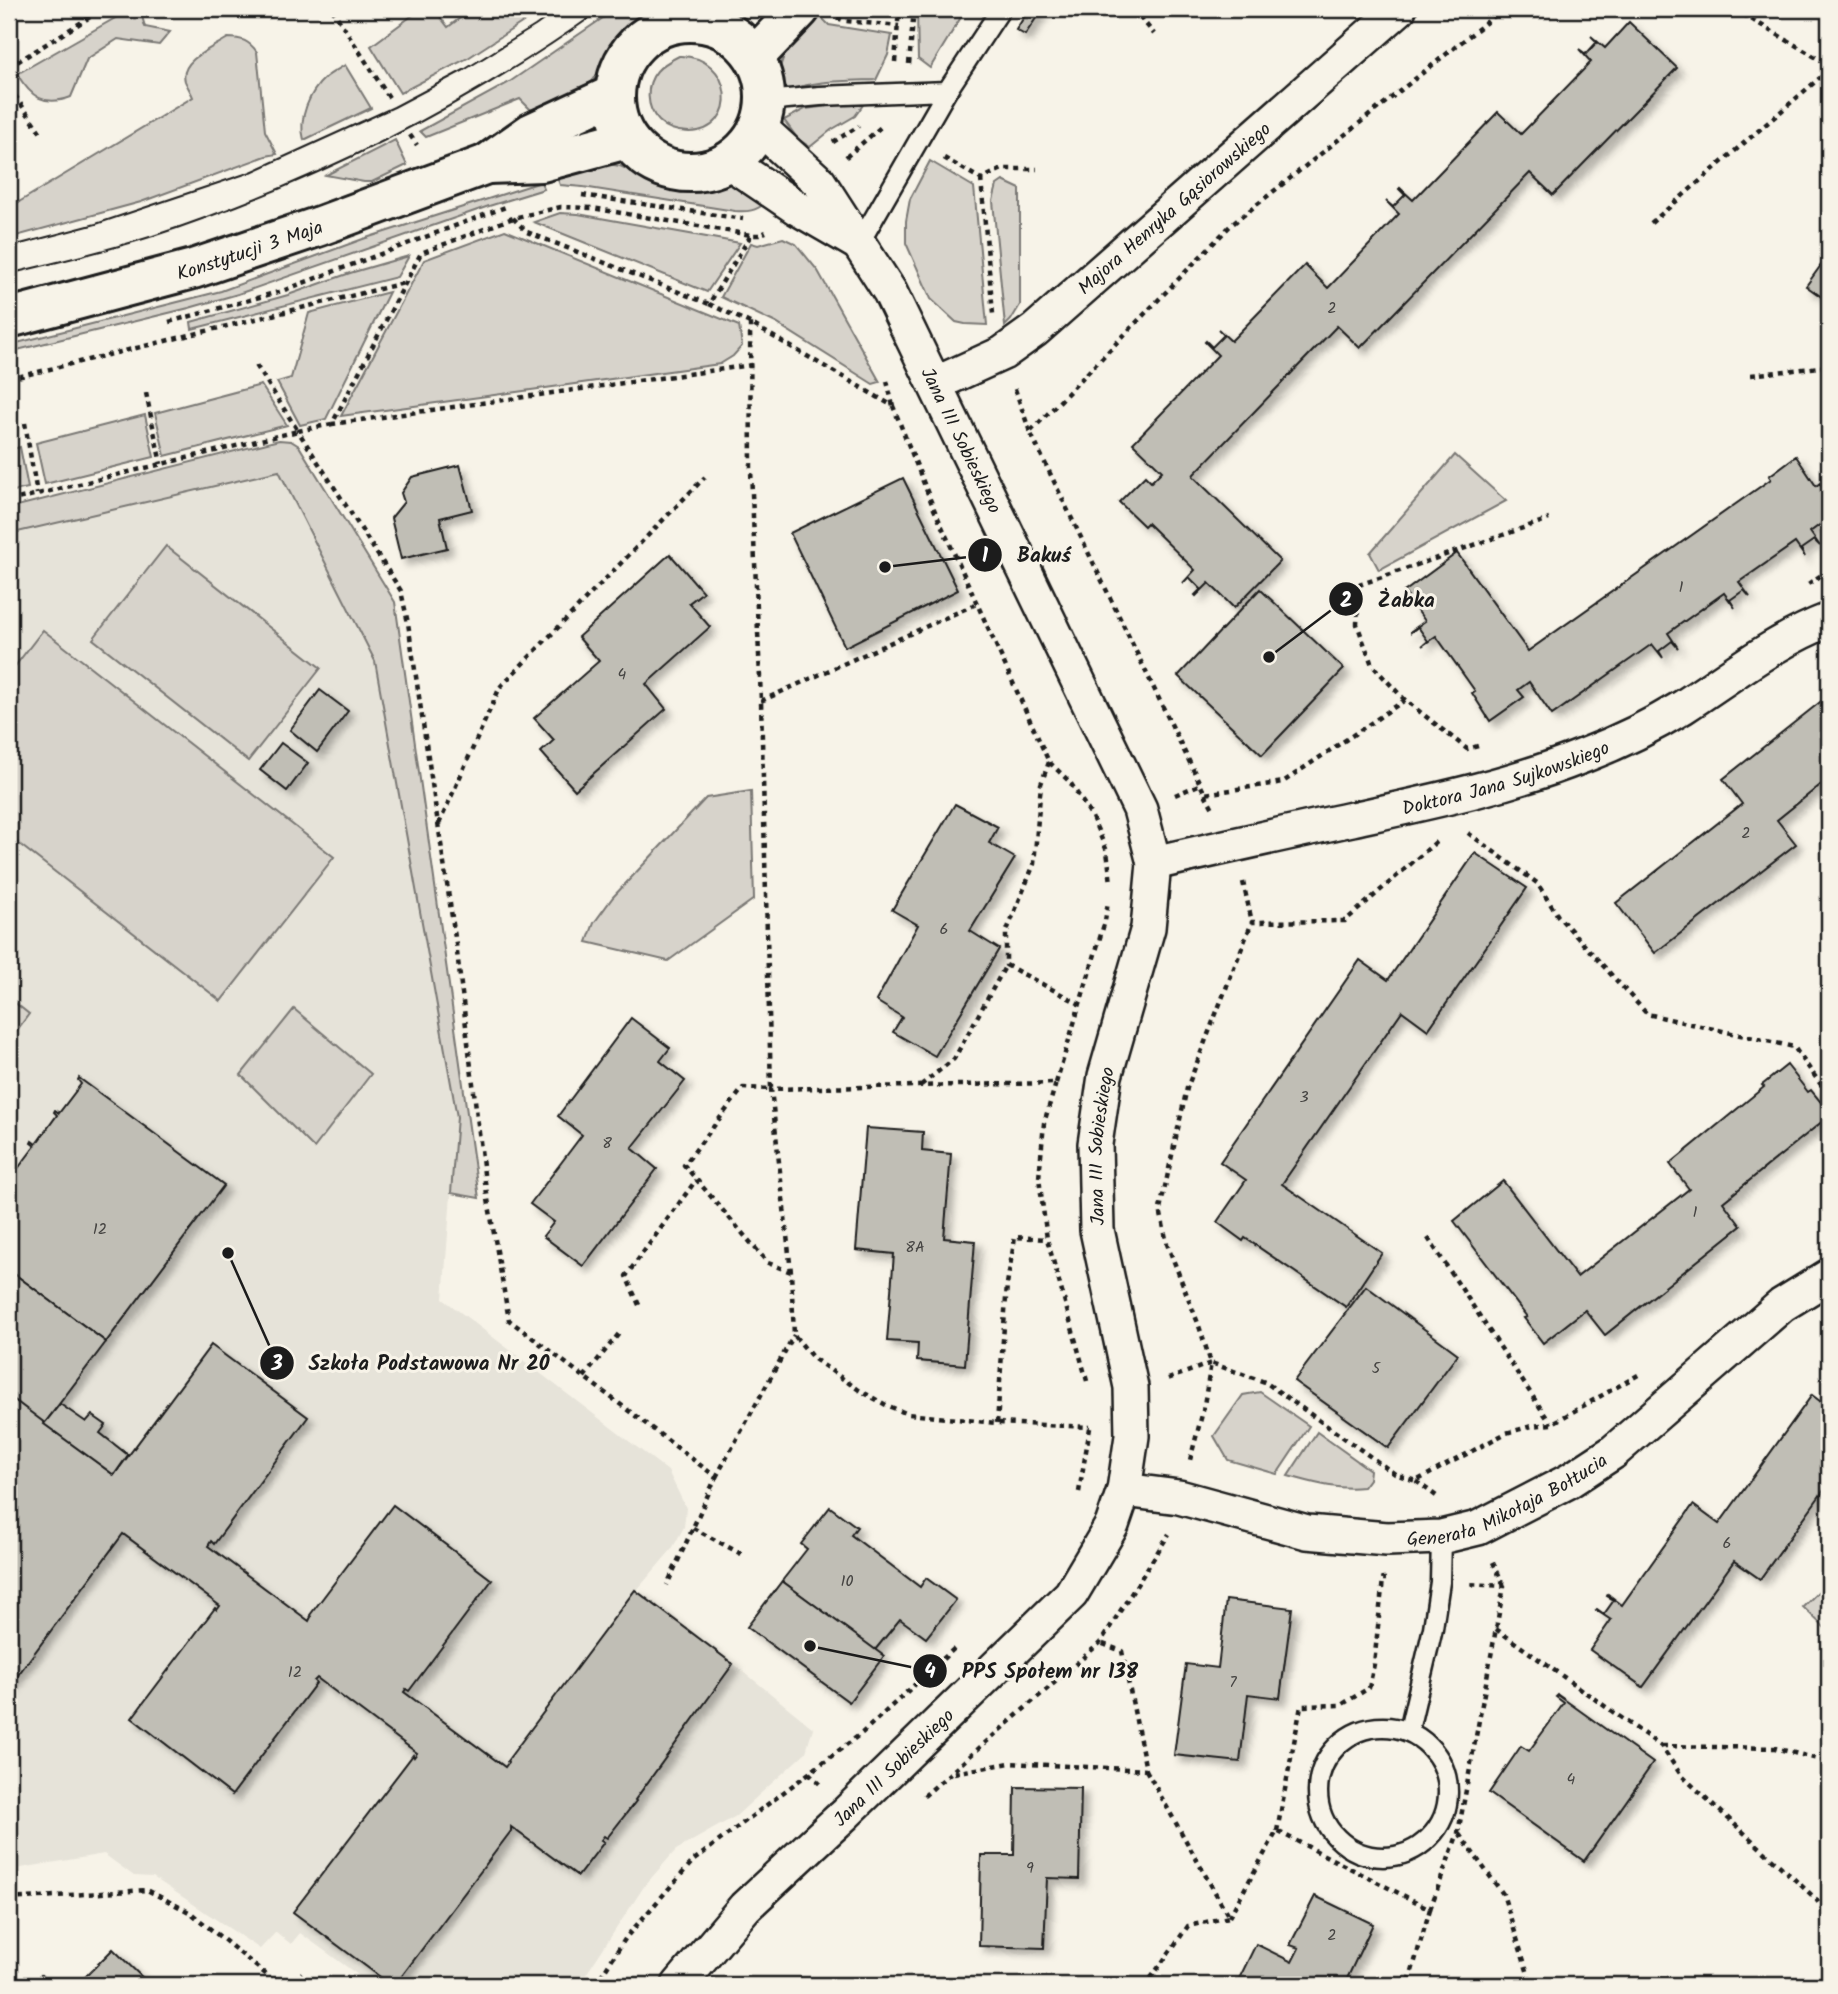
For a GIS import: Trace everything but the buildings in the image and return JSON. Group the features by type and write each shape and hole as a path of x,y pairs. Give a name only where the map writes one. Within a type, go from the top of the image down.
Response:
{"street":[{"name":"Majora Henryka Gąsiorowskiego","path":"935,384 1003,353 1035,330 1399,9"},
{"path":"754,57 817,13"},
{"path":"737,19 742,42 754,57 765,85 763,114 747,147 729,162 702,172 673,172 647,160 626,139 617,118 613,95 618,69 632,48 652,31 676,22 737,19"},
{"name":"Konstytucji 3 Maja","path":"9,318 193,269 320,226 487,164 531,133 613,95"},
{"name":"Jana III Sobieskiego","path":"680,1985 745,1907 1071,1594 1112,1525 1124,1490 1132,1436 1131,1387 1097,1230 1095,1144 1105,1076 1148,928 1154,863 1140,809 890,292 819,182 763,114"},
{"name":"Konstytucji 3 Maja","path":"487,164 542,162 626,139"},
{"name":"Jana III Sobieskiego","path":"729,162 797,208 859,244"},
{"name":"Doktora Jana Sujkowskiego","path":"1154,863 1460,811 1527,777 1628,736 1681,708 1763,653 1829,620"},
{"name":"Generała Mikołaja Bołtucia","path":"1124,1490 1179,1497 1307,1532 1387,1539 1441,1537 1478,1528 1569,1481 1612,1453 1782,1305 1829,1276"}],"lane":[{"path":"859,244 947,91 1001,9"},
{"path":"763,114 820,96 947,91"},
{"path":"1409,1730 1433,1628 1440,1582 1441,1537"},
{"path":"1371,1726 1409,1730 1437,1754 1450,1789 1440,1826 1413,1851 1376,1858 1341,1843 1320,1813 1318,1775 1337,1743 1371,1726"}],"path":[{"path":"9,68 103,9"},
{"path":"332,9 390,99"},
{"path":"909,67 914,9"},
{"path":"1102,9 1137,13 1154,34"},
{"path":"1405,700 1283,782 1205,794 1030,432 1230,226 1503,9"},
{"path":"1651,223 1829,68 1735,9"},
{"path":"817,13 846,21 898,26"},
{"path":"9,87 43,136"},
{"path":"842,160 883,125"},
{"path":"934,153 981,178"},
{"path":"981,178 1003,169 1037,169"},
{"path":"981,178 994,316"},
{"path":"573,194 749,219"},
{"path":"164,323 282,291 510,206"},
{"path":"332,424 421,253 513,218 561,207 592,208 759,236 771,230"},
{"path":"513,218 527,232 709,304 750,323 893,406"},
{"path":"709,304 751,235"},
{"path":"9,379 404,283"},
{"path":"667,1585 716,1477 794,1335 792,1272 771,1089 761,701 751,470 750,323"},
{"path":"256,365 401,591 458,958 485,1182 509,1320 716,1477"},
{"path":"9,501 332,424 751,365"},
{"path":"1751,375 1829,366"},
{"path":"884,370 893,406 934,509 1049,762 1070,782 1091,815 1107,851 1111,885"},
{"path":"146,393 162,464"},
{"path":"25,423 37,494"},
{"path":"438,825 500,687 705,477"},
{"path":"1480,746 1467,748 1405,700 1372,665 1357,624 1359,585 1549,520"},
{"path":"1806,585 1829,570"},
{"path":"761,701 976,604"},
{"path":"921,1798 1100,1643 1170,1532 1203,1411 1211,1363 1167,1244 1160,1209 1186,1088 1252,922 1345,921 1435,842 1460,811 1467,748"},
{"path":"920,1086 954,1059 1006,965 1006,933 1034,864 1041,784 1049,762"},
{"path":"1460,811 1537,883 1558,916 1647,1014 1794,1046 1829,1096"},
{"path":"1090,1391 1046,1239 1040,1178 1044,1123 1105,921 1109,897"},
{"path":"1006,965 1080,1004"},
{"path":"792,1272 768,1263 684,1166 743,1088 1056,1083"},
{"path":"639,1305 626,1276 696,1180"},
{"path":"997,1423 1007,1284 1015,1237 1046,1239"},
{"path":"1428,1238 1551,1424"},
{"path":"584,1377 621,1331"},
{"path":"794,1335 813,1358 859,1390 908,1414 997,1423 1090,1427"},
{"path":"1211,1363 1265,1382 1395,1474 1416,1481 1506,1433 1551,1424 1651,1368"},
{"path":"1077,1499 1090,1415"},
{"path":"694,1528 745,1556"},
{"path":"1383,1579 1387,1539"},
{"path":"1496,1629 1661,1746 1681,1775 1816,1899 1829,1919"},
{"path":"594,1985 627,1936 694,1860 862,1733 961,1642"},
{"path":"1100,1643 1122,1651 1146,1770 1229,1917"},
{"path":"1661,1746 1776,1748 1829,1762"},
{"path":"951,1774 1010,1763 1146,1770"},
{"path":"809,1773 846,1812"},
{"path":"1146,1985 1188,1926 1229,1917 1277,1831 1430,1909 1408,1985"},
{"path":"1458,1833 1503,1894 1529,1977 1534,1985"},
{"path":"9,1899 147,1890 191,1913 279,1985"},
{"path":"285,1985 302,1973"}],"shaded area":[{"path":"131,9 140,9 145,27 170,32 159,45 118,39 87,59 71,97 53,101 39,98 17,74"},
{"path":"421,9 434,9 448,27 472,9 543,9 468,58 400,93 371,46"},
{"path":"616,9 657,9 642,15 617,37 594,79 574,96 531,110 520,99 426,137 420,131 508,83"},
{"path":"917,9 966,9 930,68 918,59"},
{"path":"818,14 829,25 892,35 888,55 876,80 816,83 779,93 780,67 789,42"},
{"path":"228,38 245,41 257,52 265,131 277,154 141,202 9,238 9,208 193,97 185,81 187,67 199,55"},
{"path":"679,56 698,59 712,67 720,79 724,93 723,107 717,120 706,128 681,132 666,127 655,116 649,103 653,77 662,66"},
{"path":"345,65 371,108 304,140 304,115 310,98 326,77"},
{"path":"844,104 863,105 855,116 810,147 798,139 784,120 805,109"},
{"path":"395,140 407,165 372,182 326,175"},
{"path":"930,161 974,187 987,325 956,322 931,299 906,243 910,199"},
{"path":"602,163 620,166 668,187 687,189 719,182 736,186 766,203 751,210 735,211 560,185 556,174"},
{"path":"1003,181 1020,189 1020,305 1005,326 993,201 997,185"},
{"path":"541,182 544,189 238,294 9,352 9,345 221,291 363,239"},
{"path":"560,213 740,243 707,292 534,222"},
{"path":"505,230 739,326 742,346 720,364 341,416 424,260"},
{"path":"783,238 796,244 818,271 880,382 873,384 776,323 721,297 751,243 758,245"},
{"path":"409,256 397,277 192,329 191,322 288,295"},
{"path":"389,292 326,419 300,425 277,382 291,378 309,313"},
{"path":"261,385 287,425 165,456 155,413"},
{"path":"145,415 154,457 45,484 36,443"},
{"path":"279,440 291,441 299,446 395,602 479,1198 451,1193 457,1117 375,661 279,471 9,534 9,508"},
{"path":"20,447 28,488 9,492 9,450"},
{"path":"1455,455 1506,501 1379,570 1370,553"},
{"path":"279,471 375,661 457,1117 443,1299 668,1471 686,1508 684,1527 672,1549 637,1590 813,1728 806,1752 736,1816 676,1850 645,1885 579,1985 350,1985 358,1975 300,1933 291,1944 276,1932 260,1949 153,1877 134,1876 104,1854 9,1870 9,534"},
{"path":"166,546 321,668 248,761 93,639"},
{"path":"43,630 334,857 221,1001 9,836 9,674"},
{"path":"751,791 754,899 668,961 587,942 594,923 613,897 706,798"},
{"path":"9,998 29,1014 9,1041"},
{"path":"294,1009 371,1074 314,1148 241,1075"},
{"path":"1260,1392 1309,1426 1277,1474 1228,1460 1214,1436 1243,1395"},
{"path":"1317,1432 1370,1470 1369,1479 1363,1487 1334,1487 1288,1476"},
{"path":"1829,1581 1829,1632 1803,1607"}],"tram line":[{"path":"9,247 96,224 251,172 394,107 464,70 559,9"},
{"path":"9,274 153,236 213,215 329,167 442,110 550,45 602,9"}],"place":[{"name":"Bakuś","path":"885,567"},
{"name":"Żabka","path":"1269,657"},
{"name":"Szkoła Podstawowa Nr 20","path":"228,1253"},
{"name":"PPS Społem nr 138","path":"810,1646"}]}
